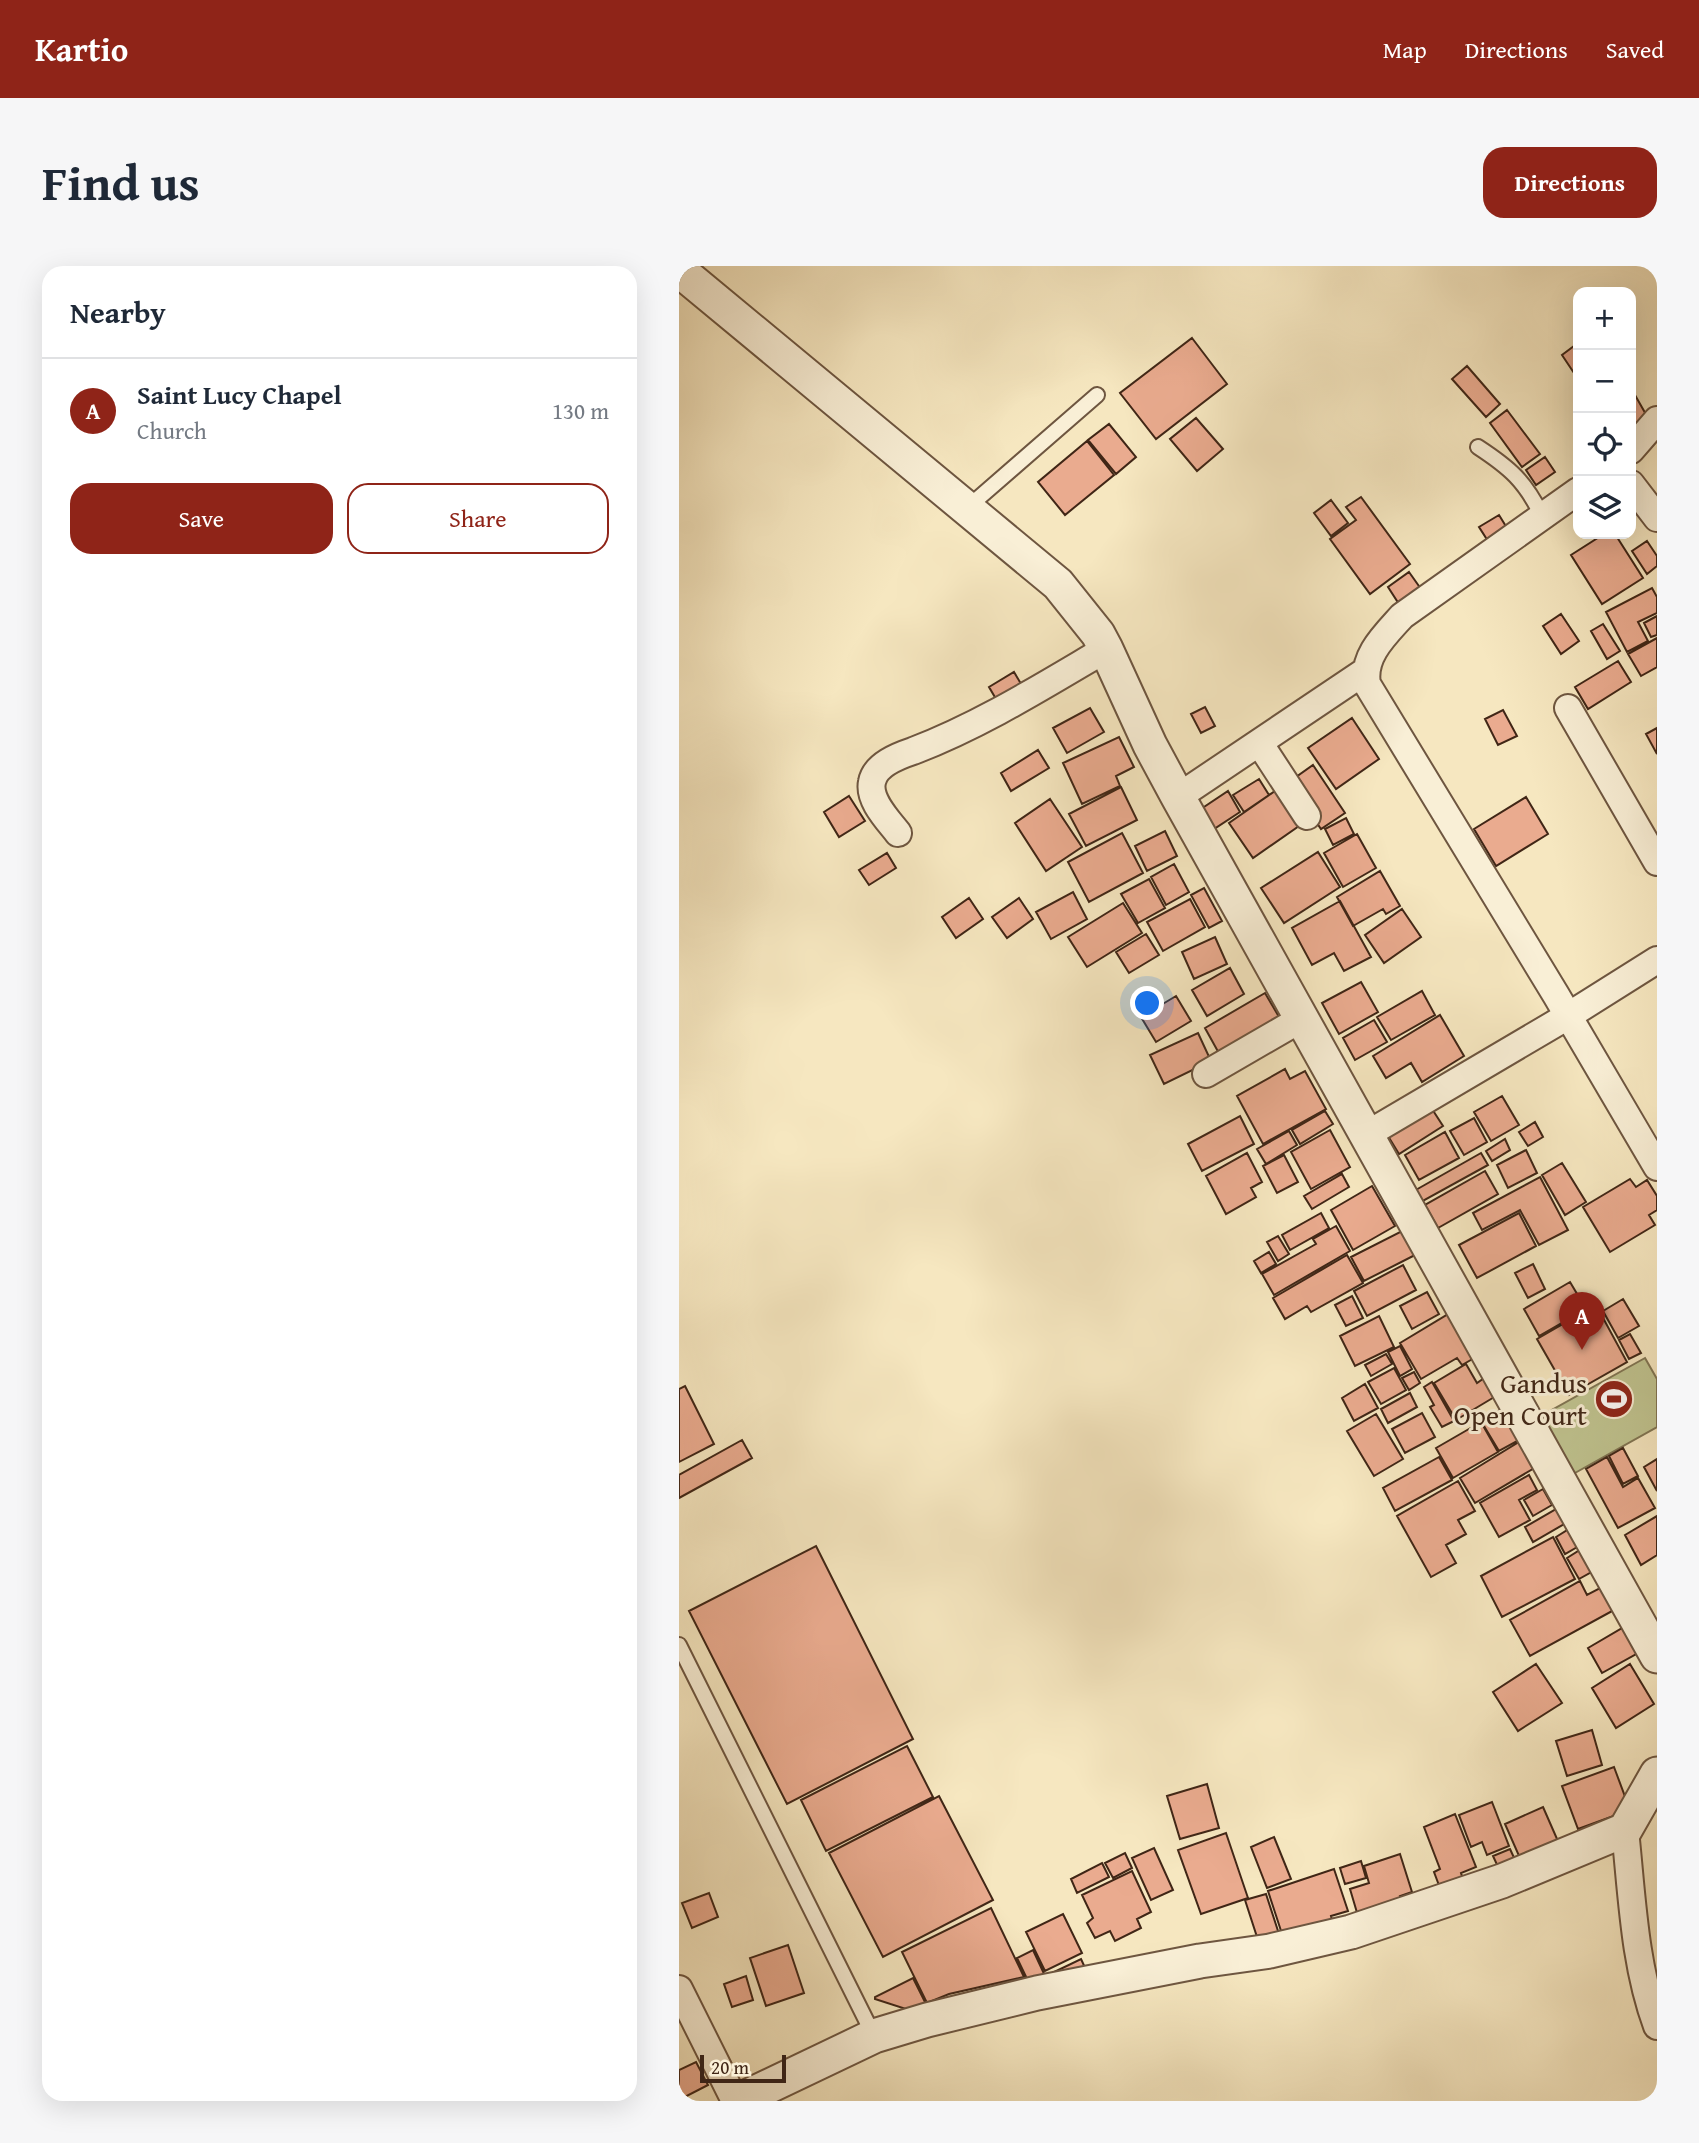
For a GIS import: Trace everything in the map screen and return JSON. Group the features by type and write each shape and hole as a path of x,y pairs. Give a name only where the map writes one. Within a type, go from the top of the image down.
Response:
{"street":[{"path":"679,270 1058,584 1098,634 1150,745 1178,797 1657,1656"},
{"path":"1636,444 1657,420"},
{"path":"1636,491 1657,518"},
{"path":"1178,797 1364,672 1380,640 1402,616 1573,494"},
{"path":"898,833 874,797 872,782 879,769 900,756 973,725 1106,649"},
{"path":"1364,672 1367,684 1657,1167"},
{"path":"1569,708 1657,862"},
{"path":"1259,744 1307,816"},
{"path":"1366,1135 1568,1016 1657,960"},
{"path":"1206,1074 1301,1019"},
{"path":"1657,1774 1625,1830 1638,1947 1657,2026"},
{"path":"679,1989 737,2101 874,2036 974,2007 1037,1993 1200,1961 1270,1951 1351,1932 1502,1881 1625,1830"}],"lane":[{"path":"966,509 1097,396"},
{"path":"1478,447 1503,464 1530,491 1542,516"},
{"path":"679,1645 874,2036"}],"green space":[{"name":"Gandus Open Court","path":"1645,1358 1657,1379 1657,1427 1566,1478 1534,1420"}],"building":[{"path":"1192,338 1227,384 1156,439 1120,393"},
{"path":"1573,347 1573,372 1562,355"},
{"path":"1467,366 1500,404 1486,417 1452,379"},
{"path":"1636,397 1648,418 1636,426"},
{"path":"1507,410 1540,454 1522,467 1490,423"},
{"path":"1196,418 1223,449 1197,471 1170,439"},
{"path":"1109,424 1136,457 1116,474 1088,440"},
{"path":"1087,441 1114,475 1065,515 1038,482"},
{"path":"1545,457 1555,472 1536,485 1526,470"},
{"path":"1361,497 1410,564 1370,594 1330,539 1356,520 1346,507"},
{"path":"1331,500 1348,523 1331,536 1314,513"},
{"path":"1499,515 1507,528 1488,541 1479,527"},
{"path":"1596,539 1618,539 1643,578 1602,604 1571,555"},
{"path":"1647,541 1657,556 1657,566 1647,574 1632,551"},
{"path":"1409,572 1421,589 1399,604 1388,587"},
{"path":"1652,588 1657,597 1657,613 1638,622 1648,641 1627,652 1606,612"},
{"path":"1561,614 1579,641 1561,654 1543,626"},
{"path":"1657,616 1657,635 1651,637 1644,623"},
{"path":"1603,624 1620,651 1607,659 1591,631"},
{"path":"1657,638 1657,667 1641,676 1628,654"},
{"path":"1618,661 1631,682 1588,709 1575,687"},
{"path":"1014,672 1024,689 999,704 989,687"},
{"path":"1205,707 1215,726 1201,733 1191,714"},
{"path":"1090,708 1104,732 1067,753 1053,728"},
{"path":"1503,710 1517,736 1498,745 1485,719"},
{"path":"1352,718 1379,759 1336,789 1308,748"},
{"path":"1657,728 1657,754 1646,734"},
{"path":"1119,737 1134,767 1116,776 1120,786 1082,804 1063,763"},
{"path":"1038,750 1049,768 1011,791 1001,773"},
{"path":"1313,765 1345,813 1321,829 1289,782"},
{"path":"1259,779 1269,795 1244,812 1233,795"},
{"path":"1121,787 1137,820 1086,846 1069,814"},
{"path":"1228,791 1240,812 1214,829 1201,809"},
{"path":"1275,791 1299,826 1253,858 1229,823"},
{"path":"849,796 865,821 839,837 824,812"},
{"path":"1526,797 1548,834 1496,866 1474,829"},
{"path":"1050,799 1082,847 1046,871 1015,823"},
{"path":"1346,818 1354,834 1333,845 1325,829"},
{"path":"1165,831 1177,856 1147,871 1135,846"},
{"path":"1122,833 1143,873 1089,902 1068,862"},
{"path":"1357,834 1376,868 1343,887 1324,853"},
{"path":"1318,852 1340,887 1284,923 1261,888"},
{"path":"887,853 896,868 869,885 859,870"},
{"path":"1174,864 1189,892 1166,905 1151,877"},
{"path":"1380,871 1400,906 1386,914 1383,909 1353,926 1337,897"},
{"path":"1149,879 1165,908 1138,923 1121,894"},
{"path":"1204,888 1222,921 1209,928 1191,895"},
{"path":"1073,892 1087,919 1051,939 1036,912"},
{"path":"969,898 983,919 956,938 942,917"},
{"path":"1019,898 1033,919 1007,938 992,917"},
{"path":"1190,899 1205,927 1163,951 1147,922"},
{"path":"1340,901 1371,957 1344,971 1334,953 1312,965 1292,928"},
{"path":"1123,903 1142,933 1087,967 1068,937"},
{"path":"1402,909 1421,937 1384,963 1365,935"},
{"path":"1146,934 1159,955 1129,973 1116,952"},
{"path":"1215,937 1227,964 1194,979 1182,952"},
{"path":"1230,968 1244,994 1207,1016 1192,990"},
{"path":"1361,982 1378,1012 1339,1034 1322,1003"},
{"path":"1422,991 1435,1015 1391,1040 1377,1017"},
{"path":"1265,993 1282,1022 1221,1057 1205,1028"},
{"path":"1176,996 1191,1021 1156,1042 1141,1017"},
{"path":"1440,1015 1464,1056 1422,1082 1411,1063 1386,1078 1373,1056"},
{"path":"1374,1020 1387,1042 1355,1060 1343,1038"},
{"path":"1198,1033 1211,1061 1164,1084 1150,1055"},
{"path":"1285,1069 1290,1079 1305,1071 1326,1109 1263,1144 1237,1096"},
{"path":"1502,1096 1519,1125 1491,1141 1474,1112"},
{"path":"1432,1109 1443,1126 1399,1154 1388,1136"},
{"path":"1325,1111 1333,1124 1300,1144 1292,1130"},
{"path":"1240,1116 1254,1144 1202,1171 1188,1144"},
{"path":"1474,1118 1487,1142 1464,1155 1450,1131"},
{"path":"1535,1122 1543,1137 1528,1146 1519,1132"},
{"path":"1330,1130 1350,1167 1311,1189 1291,1152"},
{"path":"1289,1131 1297,1145 1266,1164 1257,1149"},
{"path":"1445,1132 1459,1158 1419,1180 1405,1155"},
{"path":"1505,1139 1510,1150 1492,1161 1486,1151"},
{"path":"1526,1150 1537,1173 1508,1188 1497,1165"},
{"path":"1247,1153 1262,1182 1251,1188 1256,1197 1226,1214 1206,1176"},
{"path":"1481,1153 1488,1165 1421,1202 1414,1191"},
{"path":"1284,1155 1298,1182 1277,1193 1263,1166"},
{"path":"1562,1163 1586,1202 1565,1215 1542,1175"},
{"path":"1485,1171 1498,1194 1438,1228 1425,1205"},
{"path":"1342,1174 1349,1187 1312,1209 1304,1196"},
{"path":"1540,1177 1568,1230 1539,1245 1520,1210 1482,1230 1473,1213"},
{"path":"1630,1179 1636,1187 1647,1180 1657,1196 1657,1210 1649,1215 1655,1225 1610,1252 1583,1207"},
{"path":"1372,1186 1395,1226 1353,1250 1331,1210"},
{"path":"1321,1213 1329,1228 1290,1250 1282,1235"},
{"path":"1519,1213 1536,1246 1477,1278 1459,1245"},
{"path":"1336,1226 1350,1251 1274,1295 1262,1274 1316,1244 1313,1239"},
{"path":"1404,1230 1417,1254 1364,1281 1351,1257"},
{"path":"1278,1236 1289,1254 1278,1261 1267,1242"},
{"path":"1269,1252 1276,1264 1261,1273 1254,1261"},
{"path":"1347,1255 1363,1283 1311,1312 1307,1306 1285,1319 1273,1298"},
{"path":"1533,1264 1545,1289 1528,1298 1515,1273"},
{"path":"1403,1265 1416,1290 1367,1316 1354,1291"},
{"path":"1570,1282 1586,1309 1539,1336 1524,1309"},
{"path":"1427,1292 1439,1314 1412,1329 1400,1306"},
{"path":"1352,1296 1363,1318 1346,1326 1335,1305"},
{"path":"1623,1299 1639,1326 1618,1338 1603,1311"},
{"path":"1596,1305 1627,1362 1569,1395 1537,1339"},
{"path":"1450,1313 1476,1357 1462,1365 1457,1358 1421,1379 1400,1343"},
{"path":"1379,1316 1394,1347 1355,1366 1340,1336"},
{"path":"1630,1334 1641,1353 1629,1359 1619,1340"},
{"path":"1400,1346 1412,1369 1400,1376 1388,1352"},
{"path":"1386,1354 1392,1364 1371,1376 1365,1365"},
{"path":"1466,1364 1477,1383 1490,1374 1501,1393 1456,1420 1434,1383"},
{"path":"1394,1368 1406,1390 1381,1404 1368,1382"},
{"path":"1414,1372 1420,1383 1409,1390 1402,1378"},
{"path":"1432,1382 1454,1421 1442,1427 1430,1407 1434,1405 1424,1387"},
{"path":"1365,1384 1378,1408 1354,1421 1342,1398"},
{"path":"685,1386 714,1444 679,1462 679,1389"},
{"path":"1410,1393 1417,1407 1388,1423 1381,1409"},
{"path":"1510,1404 1528,1435 1499,1451 1481,1421"},
{"path":"1422,1413 1435,1437 1405,1453 1392,1429"},
{"path":"1376,1414 1403,1459 1374,1476 1347,1431"},
{"path":"1481,1422 1498,1452 1453,1478 1436,1448"},
{"path":"1527,1437 1543,1463 1475,1503 1460,1478"},
{"path":"742,1440 752,1458 679,1498 679,1475"},
{"path":"1623,1448 1638,1476 1623,1484 1609,1456"},
{"path":"1439,1457 1452,1480 1395,1511 1383,1488"},
{"path":"1607,1457 1623,1487 1638,1478 1655,1508 1618,1528 1586,1469"},
{"path":"1657,1459 1657,1491 1644,1467"},
{"path":"1529,1475 1537,1490 1519,1500 1530,1520 1499,1537 1480,1503"},
{"path":"1458,1481 1475,1511 1458,1520 1466,1534 1446,1545 1456,1563 1431,1577 1397,1516"},
{"path":"1543,1489 1552,1505 1533,1516 1524,1500"},
{"path":"1558,1508 1566,1523 1533,1542 1525,1527"},
{"path":"1657,1516 1657,1555 1641,1565 1625,1535"},
{"path":"1569,1529 1579,1546 1565,1554 1556,1537"},
{"path":"1553,1537 1575,1579 1502,1617 1481,1576"},
{"path":"816,1546 913,1739 787,1804 689,1611"},
{"path":"1583,1548 1595,1570 1579,1579 1567,1558"},
{"path":"1580,1581 1587,1595 1602,1587 1614,1610 1530,1656 1510,1620"},
{"path":"1624,1627 1638,1653 1602,1673 1588,1648"},
{"path":"1536,1664 1562,1703 1518,1731 1493,1692"},
{"path":"1630,1664 1654,1704 1616,1728 1592,1688"},
{"path":"1592,1730 1602,1765 1567,1776 1556,1741"},
{"path":"907,1746 933,1797 826,1851 801,1800"},
{"path":"1614,1767 1630,1810 1578,1829 1562,1786"},
{"path":"1207,1784 1219,1828 1180,1839 1167,1796"},
{"path":"939,1796 993,1900 883,1957 829,1853"},
{"path":"1492,1802 1509,1846 1487,1855 1482,1842 1471,1847 1459,1815"},
{"path":"1543,1807 1561,1848 1523,1865 1505,1824"},
{"path":"1455,1814 1476,1867 1461,1873 1463,1879 1440,1888 1434,1872 1440,1869 1424,1827"},
{"path":"1226,1833 1248,1898 1201,1914 1178,1850"},
{"path":"1274,1837 1291,1879 1267,1888 1251,1847"},
{"path":"1154,1848 1173,1890 1151,1900 1132,1858"},
{"path":"1510,1849 1516,1862 1499,1869 1493,1856"},
{"path":"1125,1853 1132,1868 1113,1878 1105,1863"},
{"path":"1400,1854 1412,1892 1400,1896 1402,1901 1358,1916 1350,1889 1369,1883 1364,1866"},
{"path":"1361,1861 1366,1878 1345,1884 1340,1868"},
{"path":"1102,1863 1109,1877 1077,1893 1071,1879"},
{"path":"1334,1869 1348,1911 1331,1916 1333,1923 1284,1940 1268,1891"},
{"path":"1132,1871 1151,1912 1137,1919 1141,1928 1115,1941 1110,1931 1095,1938 1087,1923 1093,1918 1082,1895"},
{"path":"709,1893 718,1917 692,1928 682,1903"},
{"path":"1266,1894 1279,1934 1258,1940 1245,1900"},
{"path":"991,1908 1024,1977 949,1994 927,2003 902,1952"},
{"path":"1063,1914 1082,1953 1045,1971 1026,1932"},
{"path":"788,1945 804,1993 766,2006 750,1958"},
{"path":"1033,1950 1046,1978 1030,1985 1017,1958"},
{"path":"1081,1959 1087,1972 1050,1974"},
{"path":"746,1976 753,2000 732,2007 724,1984"},
{"path":"913,1978 926,2004 912,2011 875,1999 875,1997"},
{"path":"696,2062 708,2085 679,2100 679,2070"}],"place":[{"name":"Saint Lucy Chapel","path":"1582,1350"},
{"name":"Gandus Open Court","path":"1614,1399"}]}
